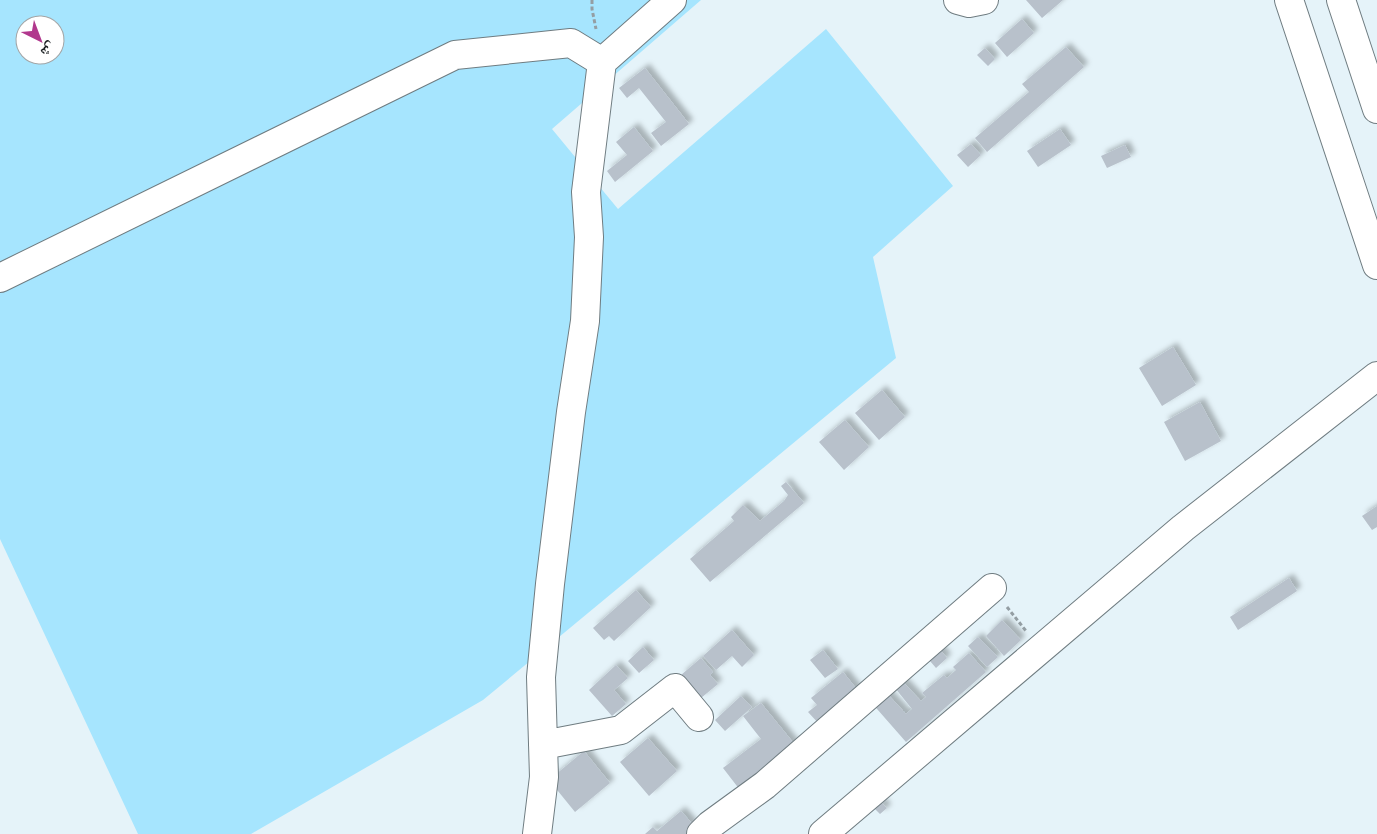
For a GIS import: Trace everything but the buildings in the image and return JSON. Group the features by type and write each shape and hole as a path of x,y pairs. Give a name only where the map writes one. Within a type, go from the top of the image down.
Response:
{"street":[{"path":"537,834 544,777 541,676 571,412 585,321 589,237 586,192 602,62 672,0"},
{"path":"958,0 969,3 984,0"},
{"path":"1289,0 1377,264"},
{"path":"1341,0 1377,109"},
{"path":"0,278 455,55 571,44 602,62"},
{"path":"823,834 1183,528 1377,376"},
{"path":"701,834 710,825 765,785 992,588"},
{"path":"543,745 621,730 675,688 699,717"}],"path":[{"path":"992,588 1041,649"}],"shaded area":[{"path":"0,0 701,0 552,129 618,209 826,29 953,186 873,257 896,358 483,700 251,834 138,834 0,539"}]}
